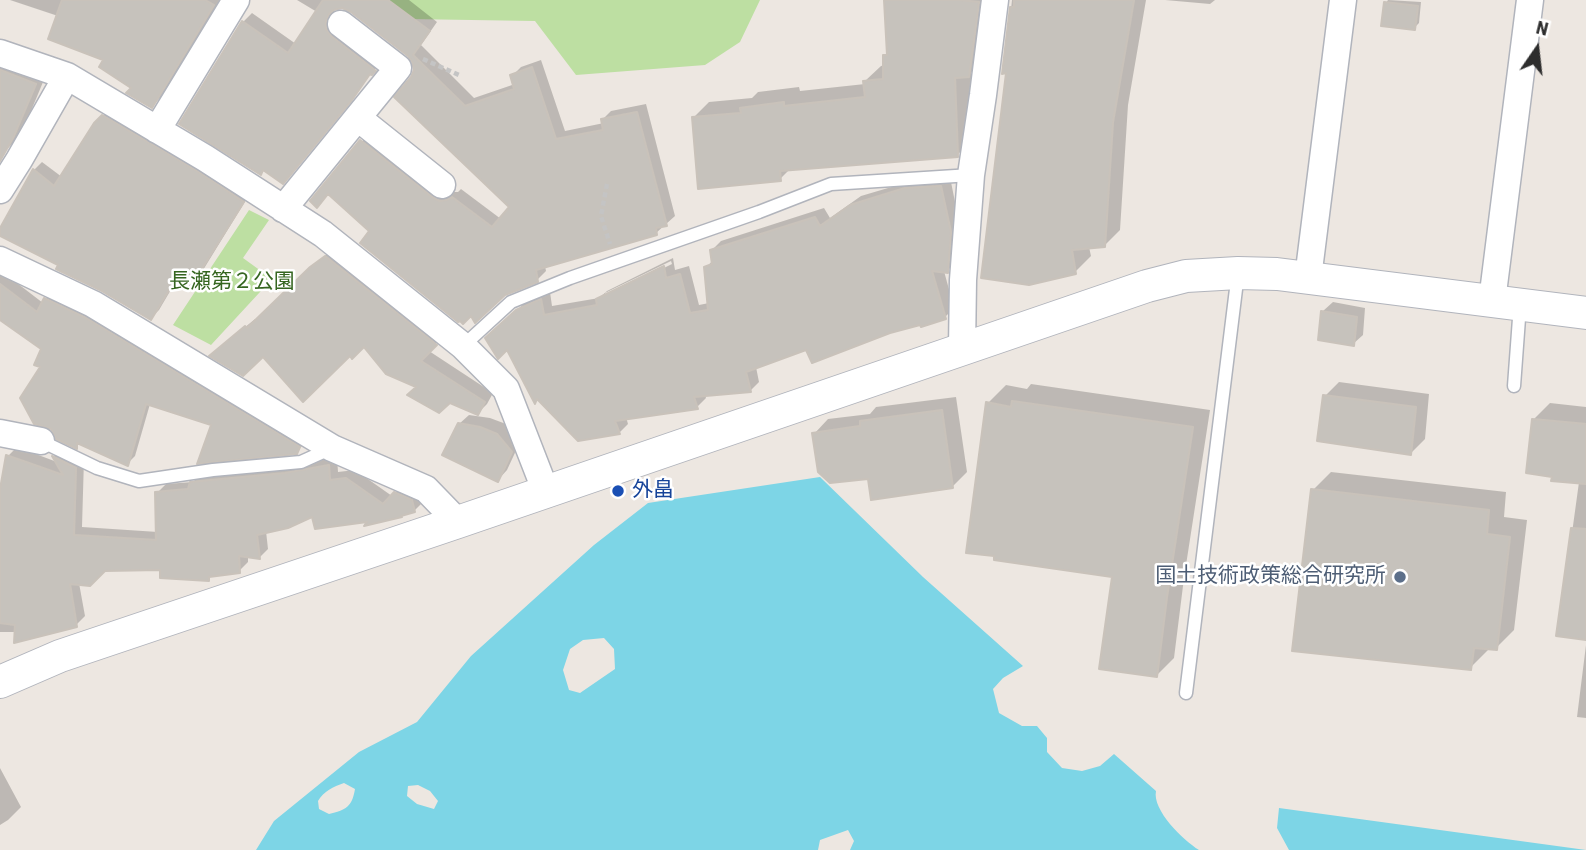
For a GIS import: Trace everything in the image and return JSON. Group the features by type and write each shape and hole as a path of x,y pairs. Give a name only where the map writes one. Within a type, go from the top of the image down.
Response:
{"street":[{"path":"157,130 236,0"},
{"path":"962,349 963,280 971,175 995,0"},
{"path":"1308,278 1343,0"},
{"path":"1506,303 1530,0"},
{"path":"284,209 398,68 341,24"},
{"path":"0,53 67,76 205,158 323,234 463,346 506,389 546,492"},
{"path":"0,190 67,76"},
{"path":"358,118 443,185"},
{"path":"0,260 93,304 332,447 426,489 458,522"},
{"path":"0,682 60,656 1147,286 1186,276 1277,274 1586,313"},
{"path":"0,433 41,441"}],"lane":[{"path":"463,346 511,302 831,184 971,175"},
{"path":"1186,693 1238,273"},
{"path":"1506,303 1514,386"},
{"path":"41,441 97,468 139,481 213,470 301,462 332,447"}],"path":[{"path":"607,184 601,216 616,262"}],"green space":[{"path":"388,0 760,0 740,42 705,65 576,75 535,21 408,19"},
{"name":"長瀬第２公園","path":"249,210 269,220 243,258 272,279 211,345 173,325"}],"water":[{"path":"820,477 923,577 1023,666 1003,678 993,689 999,713 1022,726 1037,726 1047,738 1047,752 1062,768 1082,771 1100,766 1114,754 1156,791 1156,799 1164,815 1177,832 1199,850 850,850 854,841 848,830 820,840 818,850 256,850 274,821 359,752 417,722 471,656 594,545 648,503","holes":["604,638 614,649 615,669 580,693 569,690 563,670 570,649 583,640","344,783 355,789 350,804 329,814 319,809 318,801 329,790","418,785 430,791 438,801 434,809 417,804 407,796 408,786"]},
{"path":"1279,808 1586,850 1289,850 1277,828"}],"building":[{"path":"62,0 205,0 214,5 152,108 126,93 131,88 99,67 103,60 48,39"},
{"path":"323,0 388,0 430,31 413,55 465,106 514,89 510,75 532,67 556,139 603,130 601,119 637,112 667,226 656,228 657,235 536,270 538,282 505,295 475,323 471,316 463,324 458,322 360,243 369,231 328,194 317,208 310,201 360,140 432,197 440,201 452,197 492,227 509,207 394,97 411,77 414,70 412,62 408,56 351,12 342,8 334,10 326,21 326,29 331,36 376,71 370,74 283,184 263,170 261,175 179,124 242,21 288,53"},
{"path":"884,0 979,2 969,77 955,78 958,157 780,171 781,181 698,189 692,117 741,113 740,108 784,102 784,106 865,97 863,81 883,79 883,55 887,55"},
{"path":"1014,0 1134,0 1113,122 1105,247 1072,250 1076,274 1029,285 981,278 1006,73 1002,74 1010,7 1014,7"},
{"path":"1384,2 1418,6 1415,30 1381,26"},
{"path":"0,70 36,84 0,161"},
{"path":"102,115 244,202 191,286 177,277 151,320 100,290 56,269 58,265 0,236 0,228 33,169 54,186 94,123"},
{"path":"941,186 951,232 948,273 932,271 946,319 890,333 812,363 806,350 746,372 751,392 694,397 698,409 615,421 620,434 578,441 537,399 535,404 507,350 498,359 485,338 516,310 541,299 544,315 597,305 596,299 664,266 666,278 680,274 690,313 708,310 704,267 712,264 710,250 815,217 820,226 850,205 905,188"},
{"path":"325,256 437,345 421,361 485,402 478,415 450,403 439,413 407,395 416,387 386,374 364,347 352,359 350,356 303,402 263,357 243,376 209,356 245,326 247,328"},
{"path":"0,284 37,312 44,298 86,318 300,447 297,454 197,464 211,425 146,404 128,466 77,443 77,449 56,439 51,429 34,424 20,398 40,367 34,365 41,349 0,320"},
{"path":"1321,311 1357,317 1354,346 1318,340"},
{"path":"1323,395 1416,407 1411,455 1317,441"},
{"path":"1012,401 1193,427 1157,677 1099,669 1112,577 994,560 994,556 966,553 986,402 1011,407"},
{"path":"942,410 953,488 871,500 868,479 830,483 818,472 812,433 860,426 860,421"},
{"path":"1532,419 1586,424 1586,484 1551,481 1552,477 1526,473"},
{"path":"458,423 480,427 497,434 512,452 498,482 442,455"},
{"path":"6,455 63,475 52,456 76,468 74,535 156,540 155,492 188,489 190,482 285,473 329,465 330,480 346,478 383,504 394,492 412,500 415,512 364,526 367,522 315,529 312,517 288,528 257,535 260,559 239,556 240,573 209,577 209,581 160,578 160,570 105,571 90,586 70,584 77,627 14,643 15,625 0,623 0,489"},
{"path":"1311,489 1489,510 1487,534 1510,537 1497,650 1474,648 1471,670 1292,651"},
{"path":"1571,528 1586,529 1586,640 1556,636"}],"place":[{"name":"外畠","path":"618,491"},
{"name":"国土技術政策総合研究所","path":"1400,577"}]}
